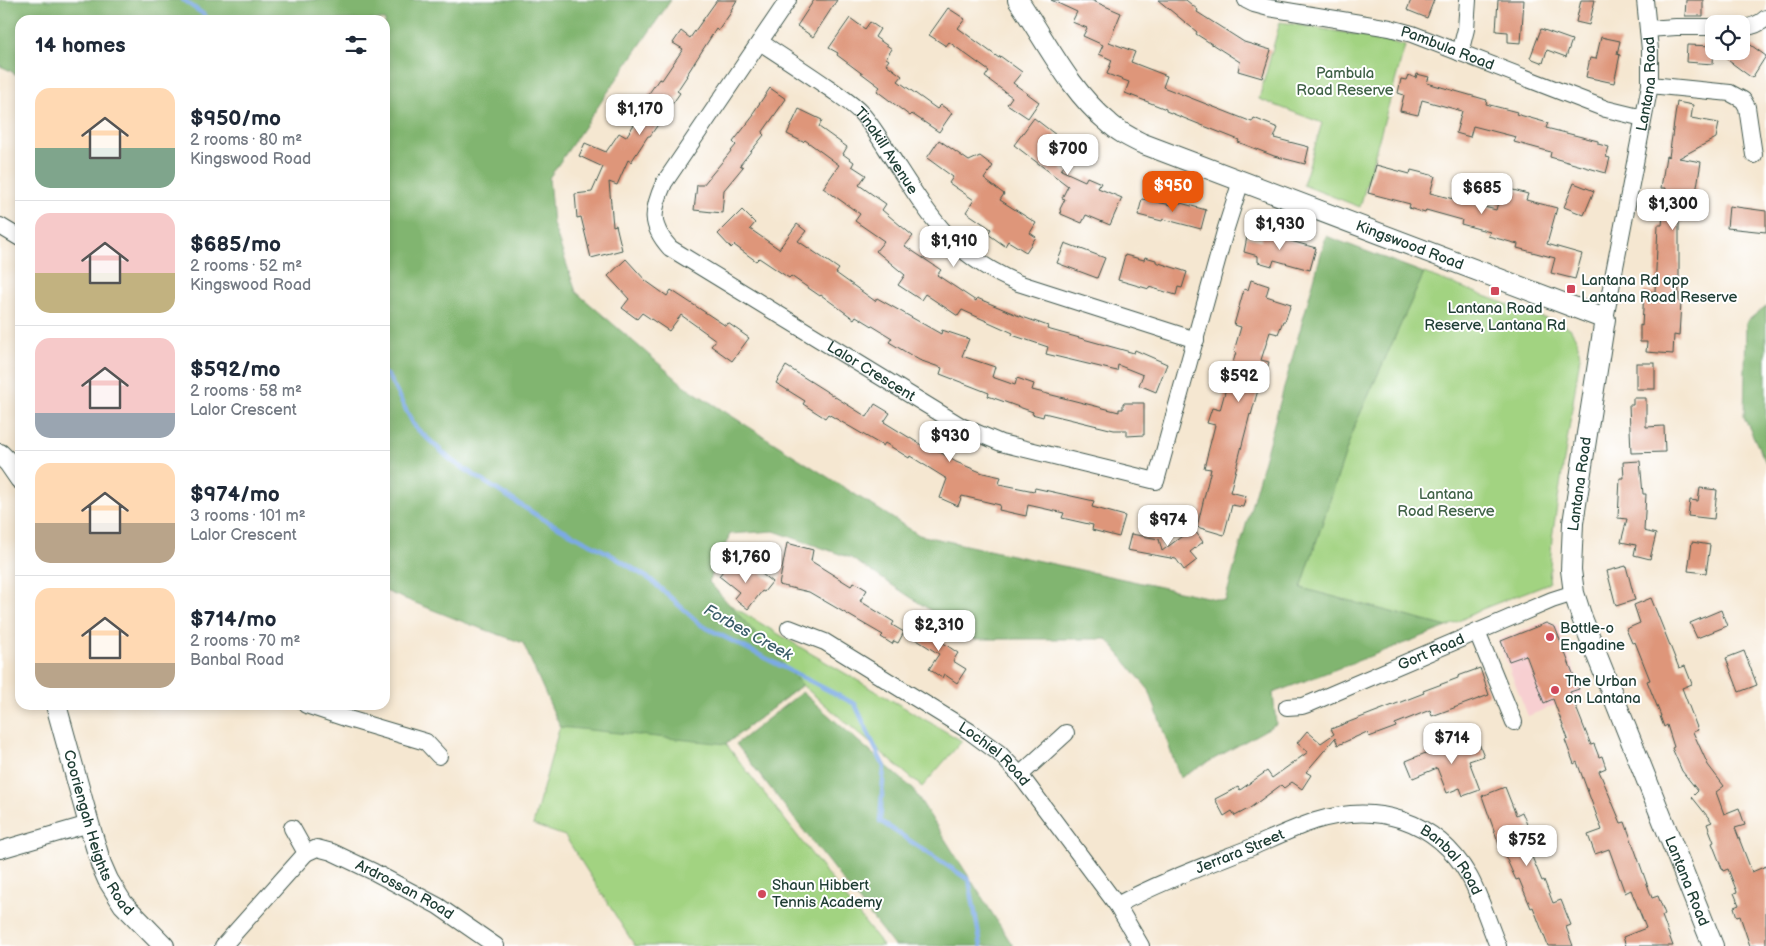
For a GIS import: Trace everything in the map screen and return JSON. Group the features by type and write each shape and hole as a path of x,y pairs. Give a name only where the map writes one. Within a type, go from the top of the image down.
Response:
{"street":[{"name":"Lalor Crescent","path":"788,0 675,163 657,197 655,209 657,232 670,248 960,426 981,436 1002,443 1156,481 1226,228 1241,181"},
{"name":"Kingswood Road","path":"1018,0 1082,97 1108,123 1141,143 1605,319"},
{"name":"Pambula Road","path":"1246,0 1269,8 1390,28 1412,34 1606,109 1643,118"},
{"path":"1460,53 1466,29 1468,0"},
{"name":"Lantana Road","path":"1645,0 1651,69 1650,85 1605,319 1573,523 1571,562 1574,593 1595,652 1713,946"},
{"path":"1750,26 1762,22 1766,18"},
{"path":"1648,29 1705,27"},
{"name":"Tinakill Avenue","path":"760,42 808,73 861,113 874,129 936,223 960,248 978,262 999,275 1018,283 1196,340"},
{"path":"1650,85 1721,92 1738,96 1744,100 1747,107 1754,155"},
{"path":"0,226 15,235"},
{"path":"0,454 15,472"},
{"name":"Gort Road","path":"1287,707 1311,703 1552,600 1574,593"},
{"name":"Lochiel Road","path":"789,628 825,642 969,731 999,754 1020,775 1117,905 1142,946"},
{"path":"1477,632 1514,722"},
{"name":"Cooriengah Heights Road","path":"57,710 101,864 115,893 134,917 164,946"},
{"path":"321,710 426,742 439,756"},
{"path":"1020,775 1066,733"},
{"name":"Jerrara Street","path":"1117,905 1154,887 1314,821 1349,814 1368,813"},
{"name":"Banbal Road","path":"1368,813 1395,817 1413,823 1452,852 1470,877 1498,946"},
{"path":"0,850 89,824"},
{"path":"223,946 306,853 292,828"},
{"name":"Ardrossan Road","path":"306,853 316,848 332,852 374,872 438,906 496,946"}],"shaded area":[{"path":"1547,621 1557,625 1583,694 1528,716 1498,640"}],"green space":[{"path":"0,0 671,0 549,178 553,224 576,292 686,387 919,535 1225,601 1326,236 1424,273 1354,427 1301,588 1447,627 1273,693 1276,724 1180,778 1149,690 1107,639 974,639 851,558 774,531 730,534 709,582 802,685 726,744 560,727 523,643 390,593 390,15 15,15 15,74 0,66"},
{"name":"Pambula Road Reserve","path":"1280,22 1377,38 1405,46 1360,207 1303,185 1322,123 1259,99"},
{"name":"Lantana Road Reserve","path":"1424,273 1570,328 1577,340 1580,357 1552,538 1549,583 1482,609 1447,627 1301,588 1354,427"},
{"path":"1766,306 1766,463 1744,417 1746,322"},
{"path":"612,534 805,650 962,741 922,787 802,685 726,744 883,946 635,946 565,836 533,825"},
{"path":"802,692 913,789 1013,946 894,946 736,744"}],"building":[{"path":"717,0 737,0 732,11 718,31 716,29 686,76 677,91 680,93 631,162 628,160 617,185 609,182 613,226 616,225 622,250 591,258 581,217 577,218 575,194 592,192 603,167 579,156 585,143 606,152 619,133 626,137 649,101 645,99 659,79 662,80 683,49 673,43 681,31 690,38"},
{"path":"814,0 837,0 813,37 797,26"},
{"path":"1051,0 1091,0 1121,13 1109,42 1135,52 1131,62 1167,76 1163,87 1252,122 1254,118 1278,128 1274,138 1309,147 1305,164 1274,156 1238,142 1239,140 1125,93 1129,82 1107,74 1112,60 1099,54 1103,45 1083,36 1087,28 1072,22 1077,12"},
{"path":"1158,0 1186,0 1198,10 1197,12 1244,42 1271,50 1262,78 1238,71 1240,62 1196,34 1197,32"},
{"path":"1411,0 1434,0 1427,18 1407,10"},
{"path":"1498,0 1524,0 1521,43 1508,42 1508,32 1496,31"},
{"path":"1581,0 1595,0 1589,25 1576,22"},
{"path":"1686,0 1703,0 1703,16 1685,16"},
{"path":"948,8 965,19 958,28 1022,72 1013,83 1039,102 1028,118 1007,104 1012,97 985,77 989,71 949,42 946,46 929,35"},
{"path":"850,18 865,29 870,22 880,29 875,37 892,49 886,58 889,60 886,64 902,76 898,81 937,109 941,105 952,113 939,132 912,114 910,116 877,91 880,87 829,48"},
{"path":"1541,29 1572,40 1566,57 1547,50 1543,63 1530,58"},
{"path":"1601,37 1620,41 1617,54 1620,55 1614,83 1586,77 1590,58 1596,59"},
{"path":"1750,44 1766,56 1752,78 1728,60 1750,60"},
{"path":"1687,45 1705,46 1705,60 1713,60 1713,64 1686,62"},
{"path":"1417,74 1429,77 1427,83 1487,100 1486,104 1548,123 1546,128 1598,141 1598,144 1609,147 1606,157 1610,158 1606,173 1550,157 1551,152 1514,142 1516,137 1473,126 1470,137 1456,133 1462,111 1422,100 1418,115 1400,111 1404,95 1398,93 1401,79 1406,80 1408,75 1416,78"},
{"path":"770,88 786,99 762,133 764,135 740,165 743,167 724,190 722,213 694,210 697,185 703,185 736,145 733,142 754,115 753,113"},
{"path":"1677,102 1693,105 1691,118 1719,123 1716,138 1679,158 1701,162 1696,193 1686,191 1682,221 1679,220 1679,302 1681,302 1679,336 1674,335 1673,354 1646,352 1647,342 1640,342 1640,325 1642,326 1644,291 1655,292 1658,225 1662,225 1666,188 1661,188 1666,156 1669,157"},
{"path":"799,109 822,120 819,127 847,147 843,154 854,162 852,166 866,175 859,185 886,204 882,210 913,236 905,246 941,270 937,275 976,301 977,298 1048,326 1047,329 1134,353 1135,350 1167,364 1156,392 1139,385 1143,375 1118,365 1117,371 1046,354 1048,347 1012,335 1013,333 962,310 958,316 925,294 921,300 898,285 905,275 876,251 884,241 855,221 860,214 823,188 839,165 805,140 803,142 787,134"},
{"path":"1034,118 1056,135 1054,138 1074,152 1061,170 1085,181 1087,177 1101,183 1098,188 1122,198 1110,225 1086,215 1082,223 1061,214 1060,209 1065,199 1062,198 1068,186 1014,145"},
{"path":"939,140 969,161 980,156 993,166 984,179 1004,194 1000,200 1036,223 1030,233 1036,237 1026,252 1008,241 1005,246 988,234 991,229 966,212 974,200 949,183 953,177 927,158"},
{"path":"1376,165 1410,174 1411,170 1435,176 1430,193 1496,210 1502,187 1528,194 1526,200 1557,208 1547,244 1582,254 1575,279 1551,273 1555,258 1517,248 1518,244 1488,236 1490,232 1461,224 1462,220 1426,210 1425,213 1409,208 1410,204 1368,193"},
{"path":"1574,183 1594,191 1584,215 1564,207"},
{"path":"1142,199 1176,206 1177,202 1206,210 1201,229 1163,219 1162,221 1138,215"},
{"path":"1729,206 1766,211 1766,232 1727,228"},
{"path":"742,210 755,223 750,229 779,249 797,224 806,231 798,241 839,269 836,273 875,301 877,298 941,334 942,330 969,339 962,356 995,367 992,377 1015,385 1017,378 1034,384 1032,390 1119,412 1119,409 1123,409 1123,403 1144,403 1144,435 1127,436 1127,430 1114,430 1044,413 1043,417 1032,414 1033,412 988,396 989,393 940,374 942,368 919,360 889,342 892,338 856,316 854,319 791,276 789,278 759,258 756,261 734,245 731,248 718,234"},
{"path":"1264,231 1281,235 1280,238 1316,248 1310,270 1274,260 1272,266 1258,262 1258,256 1244,252 1247,237 1261,240"},
{"path":"1065,243 1105,258 1097,278 1057,263"},
{"path":"1125,255 1144,260 1145,257 1156,260 1156,262 1187,272 1182,288 1178,287 1176,295 1118,280"},
{"path":"626,259 646,281 667,296 671,290 726,326 728,323 749,338 732,361 711,346 716,340 681,315 669,331 642,313 637,319 622,308 629,299 608,276"},
{"path":"1251,280 1269,286 1266,296 1291,304 1278,334 1270,332 1261,360 1269,362 1266,373 1263,372 1250,414 1230,492 1246,496 1243,507 1232,505 1224,535 1197,527 1211,469 1204,468 1215,425 1207,423 1212,408 1220,410 1241,327 1234,325 1244,289 1248,290"},
{"path":"1636,363 1655,363 1655,389 1636,389"},
{"path":"786,366 867,417 875,404 890,413 884,422 923,446 925,443 956,462 983,473 1001,477 999,484 1034,491 1035,488 1094,501 1092,507 1125,516 1119,537 1092,530 1093,525 1062,518 1064,513 1028,505 1026,516 999,510 1000,505 962,496 958,506 940,498 947,479 910,456 909,458 885,443 883,446 828,414 825,418 803,404 805,401 776,383"},
{"path":"1633,398 1646,398 1646,427 1664,426 1665,452 1631,453 1629,405 1633,405"},
{"path":"1640,461 1643,494 1646,494 1644,531 1656,534 1650,559 1634,555 1636,545 1621,542 1627,519 1618,518 1620,478 1624,478 1623,462"},
{"path":"1700,488 1717,490 1714,519 1688,516 1690,500 1698,501"},
{"path":"1193,528 1203,542 1190,552 1197,560 1184,570 1176,559 1127,550 1131,534 1159,539 1162,551"},
{"path":"1692,542 1710,545 1706,573 1688,571"},
{"path":"787,543 813,550 811,561 851,586 854,582 867,590 860,601 894,622 892,625 904,632 898,643 894,641 892,644 881,637 883,635 809,592 779,585"},
{"path":"730,562 746,575 752,566 772,582 748,609 734,598 739,592 719,576"},
{"path":"1626,566 1635,600 1616,606 1607,571"},
{"path":"1651,598 1679,668 1685,666 1692,684 1682,688 1698,730 1693,732 1708,765 1724,786 1716,792 1724,814 1739,808 1745,825 1735,828 1752,872 1766,866 1766,946 1750,946 1740,916 1737,917 1734,907 1739,905 1734,893 1737,892 1728,869 1723,871 1712,843 1714,842 1707,824 1712,822 1692,797 1698,791 1682,771 1672,748 1674,747 1667,725 1664,727 1647,681 1650,680 1635,642 1632,643 1626,629 1640,623 1634,605"},
{"path":"1721,610 1727,626 1697,638 1690,623"},
{"path":"922,620 946,635 942,642 958,653 953,661 966,669 957,683 944,674 942,678 929,669 939,654 912,637"},
{"path":"1546,623 1555,627 1579,689 1570,692 1591,745 1594,744 1599,757 1602,756 1606,768 1599,771 1621,823 1625,822 1652,898 1658,896 1665,914 1662,916 1673,946 1626,946 1623,937 1646,928 1631,890 1625,893 1609,849 1595,854 1588,835 1602,830 1577,762 1574,764 1565,740 1568,739 1553,699 1544,703 1526,655 1509,661 1501,641"},
{"path":"1744,651 1757,685 1739,692 1726,658"},
{"path":"1480,668 1489,695 1432,716 1430,710 1395,724 1396,727 1369,737 1367,732 1338,745 1335,738 1306,772 1311,775 1302,789 1292,782 1284,788 1281,785 1250,808 1235,816 1232,811 1224,816 1215,799 1238,787 1240,790 1267,771 1272,778 1308,752 1297,743 1307,731 1321,743 1334,734 1331,729 1424,693 1423,691"},
{"path":"1474,731 1484,756 1469,761 1480,790 1463,796 1460,788 1447,793 1437,768 1413,778 1406,761 1438,748 1440,754 1461,746 1458,737"},
{"path":"1505,787 1516,815 1522,812 1532,837 1525,840 1542,881 1544,880 1553,903 1561,900 1571,925 1566,927 1573,946 1548,946 1533,907 1531,908 1519,879 1516,880 1501,850 1482,796"}],"waterway":[{"name":"Forbes Creek","path":"183,0 204,15"},
{"name":"Forbes Creek","path":"390,380 415,427 452,461 541,518 608,553 651,580 701,625 855,704 884,767 880,821 969,880 981,946"}],"place":[{"name":"Lantana Rd opp Lantana Road Reserve","path":"1571,289"},
{"name":"Lantana Road Reserve, Lantana Rd","path":"1495,291"},
{"name":"Bottle-o Engadine","path":"1550,637"},
{"name":"The Urban on Lantana","path":"1555,690"},
{"name":"Shaun Hibbert Tennis Academy","path":"762,894"}]}
